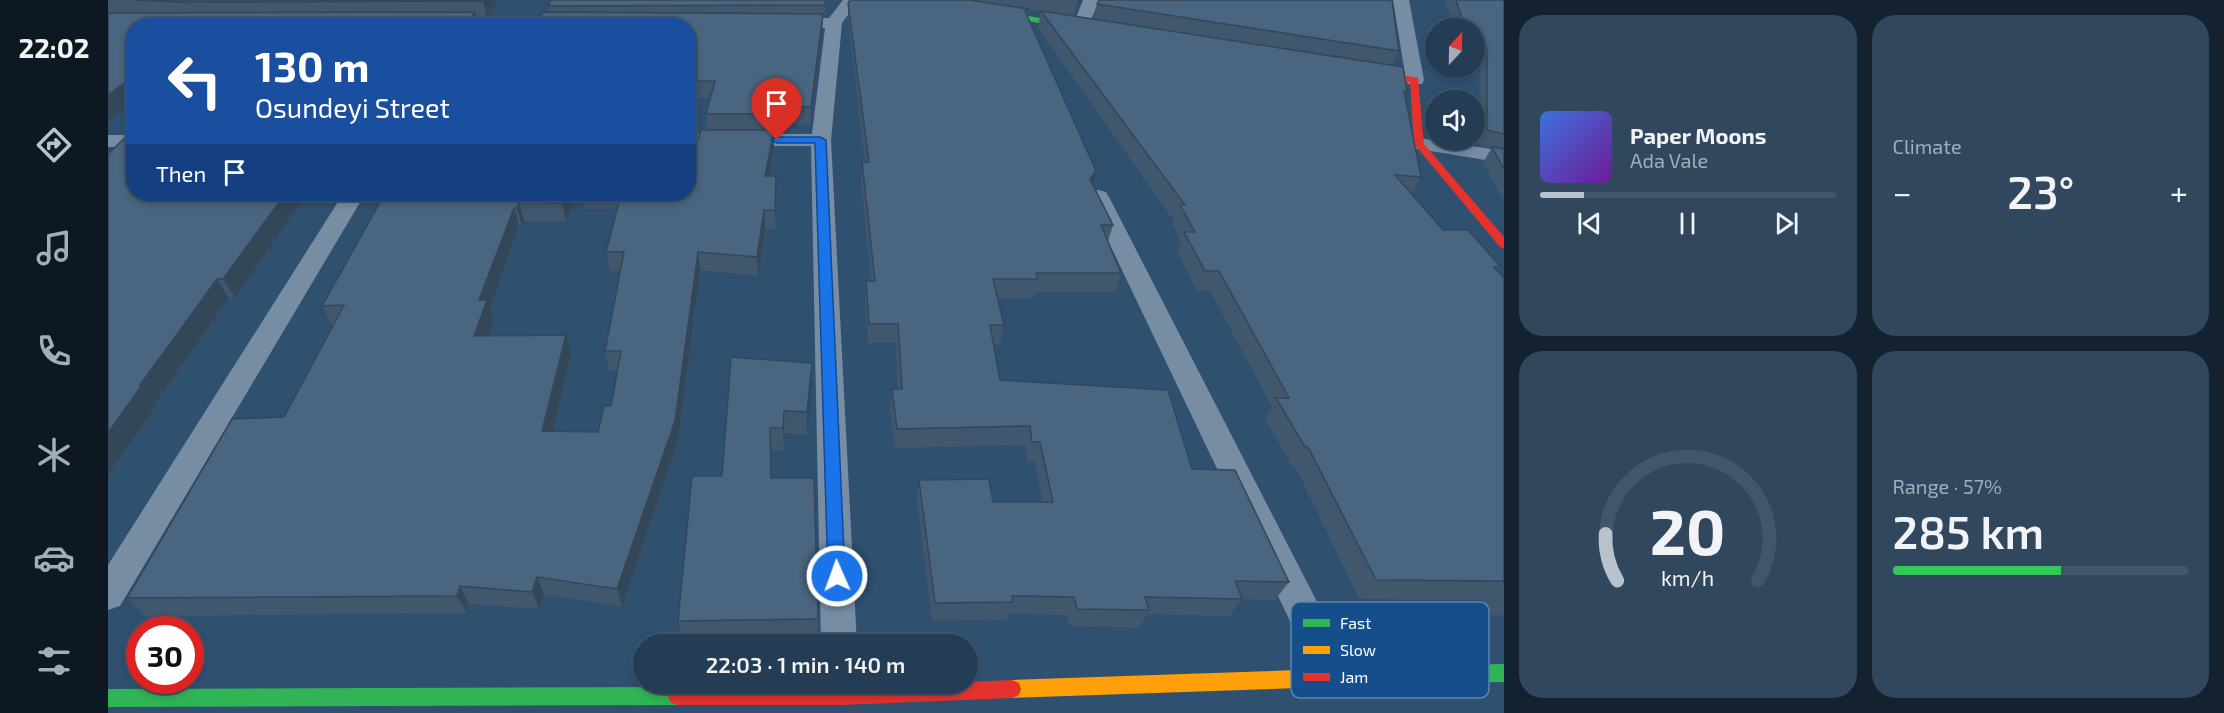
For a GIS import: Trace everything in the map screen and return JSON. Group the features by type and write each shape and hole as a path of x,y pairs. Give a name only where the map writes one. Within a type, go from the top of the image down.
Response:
{"street":[{"path":"839,634 820,140 834,23 852,0"},
{"path":"918,0 1086,29 1090,0"},
{"path":"1401,0 1415,80 1419,144 1504,244"},
{"path":"775,23 834,23"},
{"path":"1346,69 1415,80"},
{"path":"696,140 820,140"},
{"path":"108,141 126,141"},
{"path":"1419,144 1504,157"},
{"path":"1098,197 1299,602"},
{"path":"108,595 350,201"},
{"path":"1489,674 1504,674"},
{"path":"978,686 1291,678"},
{"path":"108,698 633,692"}],"building":[{"path":"133,0 484,0 184,2"},
{"path":"551,0 825,0 825,5 548,6"},
{"path":"850,0 969,0 1028,9 1025,11 1096,171 1090,179 1113,225 1101,225 1121,273 1036,273 1038,279 993,279 1004,325 990,325 1000,380 1168,390 1192,469 1235,470 1289,582 1235,581 1242,599 1145,597 1149,610 1077,609 1074,597 1012,596 1013,602 935,603 919,480 989,479 993,502 1053,502 1040,442 1032,442 1030,426 897,429 892,389 902,389 898,324 869,324 866,281 875,281 862,162 869,162 848,3"},
{"path":"1099,0 1392,0 1399,51 1097,4"},
{"path":"1456,0 1504,0 1504,134 1487,130 1485,18 1462,18"},
{"path":"1041,11 1403,67 1407,92 1404,91 1421,177 1395,175 1443,230 1468,230 1501,267 1494,267 1504,278 1504,582 1376,580 1308,447 1305,447 1276,398 1289,398 1219,271 1205,271 1184,232 1195,232 1180,205 1185,205"},
{"path":"475,12 471,18 126,18 126,82 108,95 108,13"},
{"path":"543,12 823,14 811,107 779,106 777,114 706,114 715,81 696,81 696,18 541,18"},
{"path":"701,130 774,130 765,176 776,176 775,210 764,210 757,257 698,252 675,421 617,589 537,577 532,592 460,586 457,596 127,598 232,419 284,417 344,305 322,306 381,201 563,201 562,203 519,202 517,208 514,208 479,300 487,300 474,336 566,335 542,431 598,432 604,406 611,406 621,351 605,351 624,252 606,252 619,201 696,201 696,146"},
{"path":"126,137 126,201 280,201 223,279 217,279 108,433 108,154"},
{"path":"1492,147 1504,149 1504,169"},
{"path":"731,357 812,363 807,412 784,411 783,428 770,428 771,478 814,478 818,619 678,621 692,476 722,476"}],"traffic: fast":[{"path":"918,0 1082,28"},
{"path":"1489,673 1504,673"},
{"path":"108,698 677,696"}],"traffic: slow":[{"path":"1012,689 1291,679"}],"traffic: jam":[{"path":"1361,71 1415,80 1419,144 1504,244"},
{"path":"677,696 841,696 1012,689"}],"route":[{"path":"777,140 820,140 837,576"}]}
